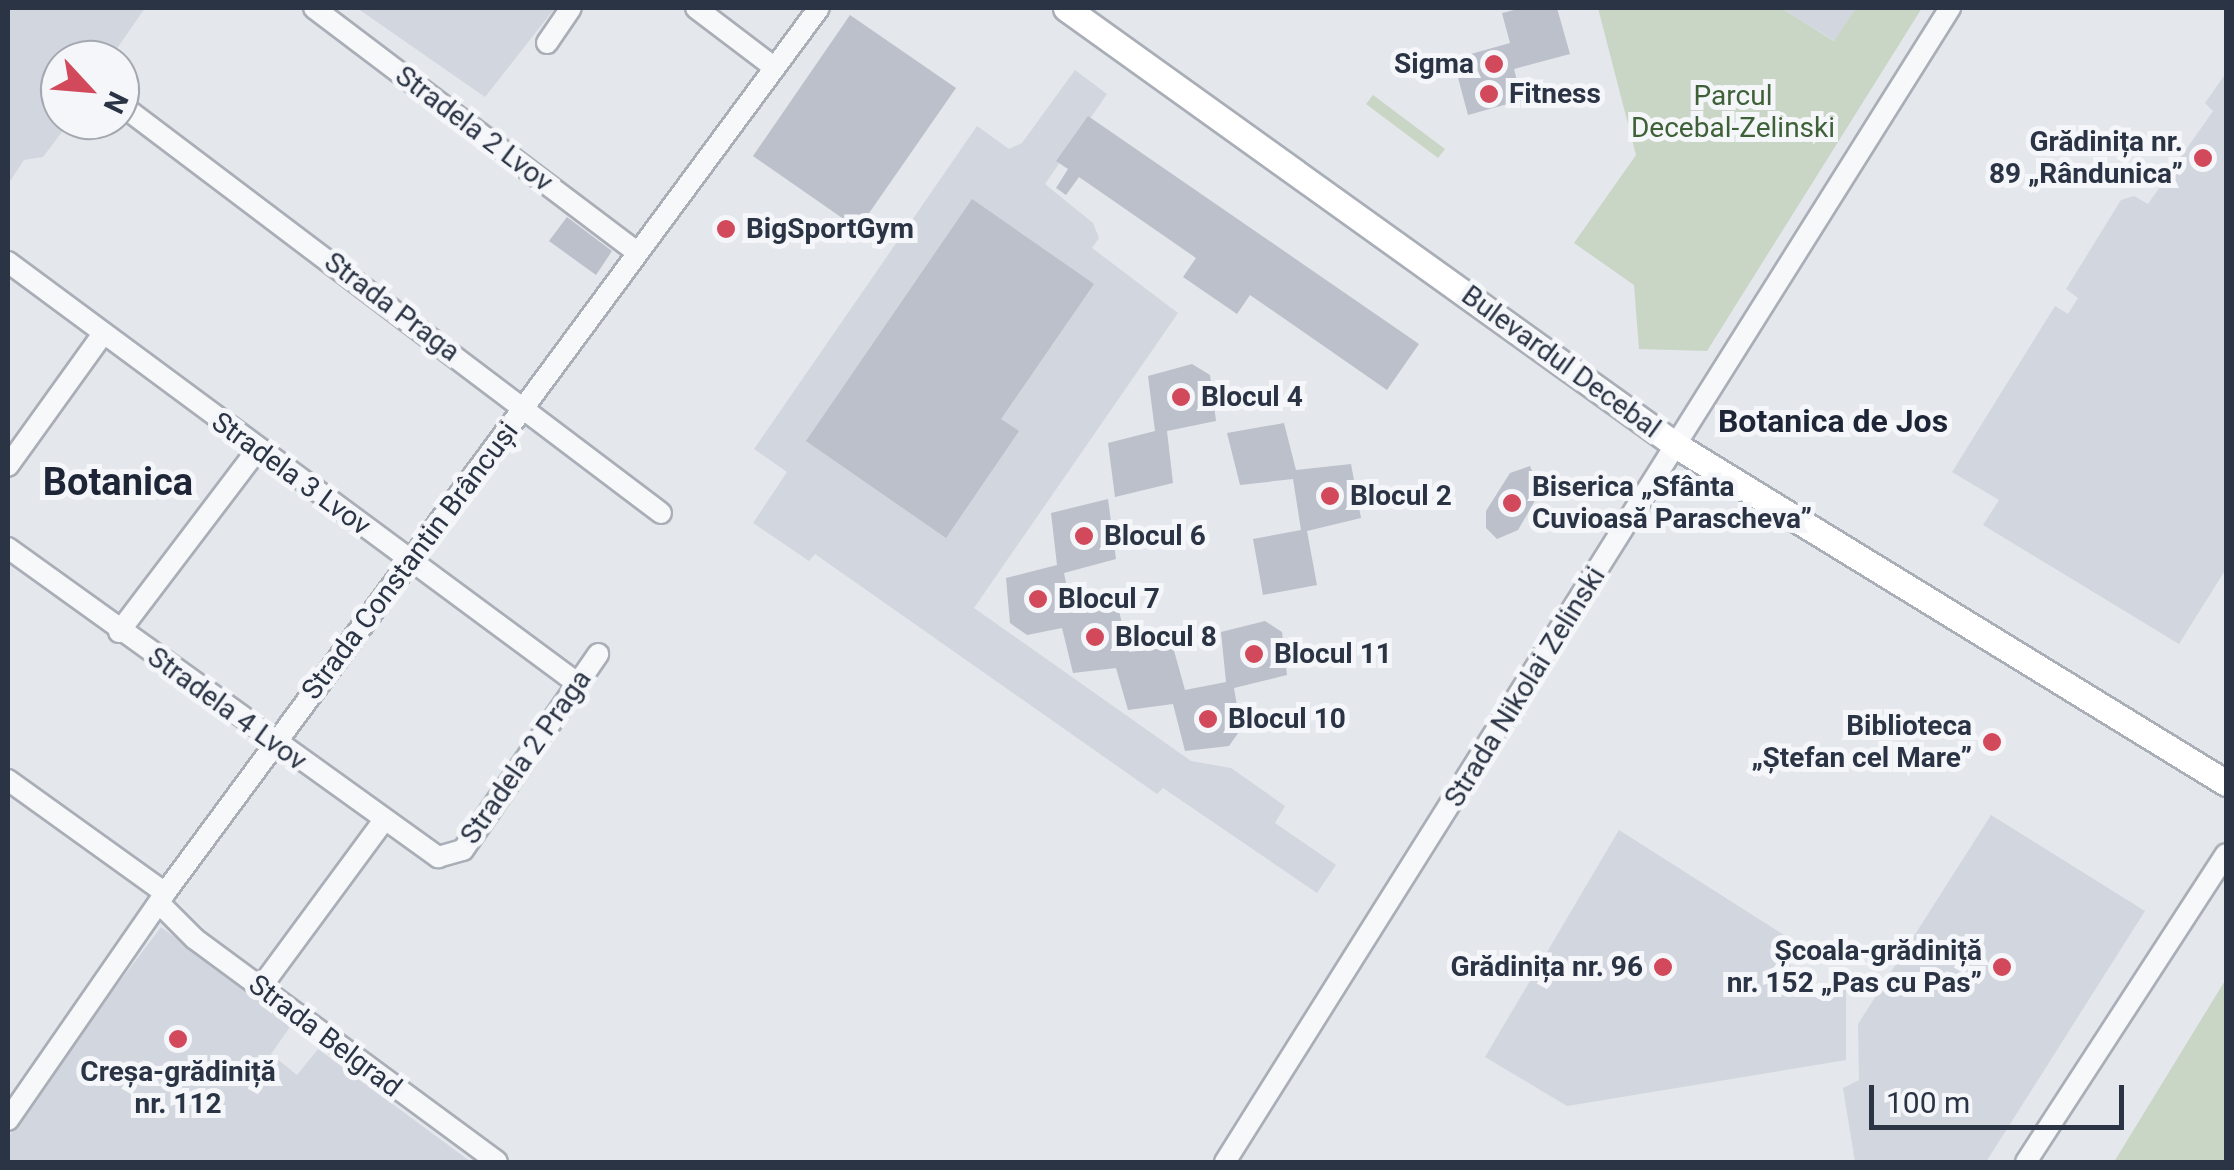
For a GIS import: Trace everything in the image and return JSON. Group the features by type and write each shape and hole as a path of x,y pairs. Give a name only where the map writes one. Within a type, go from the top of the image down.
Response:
{"main road":[{"name":"Bulevardul Decebal","path":"1066,8 1677,446 2226,783"}],"street":[{"name":"Stradela 2 Lvov","path":"314,8 635,251"},
{"path":"546,42 570,8"},
{"path":"696,8 775,68"},
{"name":"Strada Constantin Brâncuși","path":"8,1120 162,898 525,407 635,251 819,8"},
{"name":"Strada Nikolai Zelinski","path":"1224,1162 1950,8"},
{"name":"Strada Praga","path":"140,119 662,513"},
{"name":"Stradela 3 Lvov","path":"8,262 256,450 577,683"},
{"path":"8,466 103,334"},
{"path":"119,632 256,450"},
{"name":"Stradela 4 Lvov","path":"8,548 382,823 424,851 451,856"},
{"name":"Stradela 2 Praga","path":"451,856 598,654"},
{"name":"Strada Belgrad","path":"8,780 162,898 261,987 497,1162"},
{"path":"261,987 382,823"},
{"path":"2026,1162 2226,854"}],"shaded area":[{"path":"8,8 145,8 123,40 40,40 40,140 56,140 43,157 24,160 8,184"},
{"path":"357,8 555,8 485,97"},
{"path":"1781,8 1856,8 1835,41"},
{"path":"1075,70 1107,94 1045,184 1093,223 1099,238 1092,248 1178,313 974,608 1191,761 1231,768 1285,806 1275,823 1336,865 1317,893 1163,788 1157,794 815,554 809,561 753,523 787,472 754,449 977,126 1009,149 1022,143"},
{"path":"2226,73 2226,569 2179,644 1983,525 1999,500 1952,472 2055,306 2068,314 2078,298 2066,289 2121,200 2134,196 2148,204 2213,111 2205,103"},
{"name":"Școala-grădiniță nr. 152 „Pas cu Pas”","path":"1991,815 2145,911 1986,1162 1855,1162 1843,1088 1859,1080 1858,1024"},
{"name":"Grădinița nr. 96","path":"1619,830 1784,935 1794,982 1846,987 1846,1060 1567,1106 1485,1057"},
{"name":"Creșa-grădiniță nr. 112","path":"161,927 292,1024 271,1054 297,1075 318,1049 471,1162 8,1162 8,1138 37,1091"}],"green space":[{"name":"Parcul Decebal-Zelinski","path":"1598,8 1781,8 1834,41 1856,8 1922,8 1707,351 1639,349 1634,285 1574,243 1636,155"},
{"path":"1373,95 1445,149 1438,158 1366,104"},
{"path":"2226,979 2226,1162 2114,1162"}],"building":[{"name":"Sigma","path":"1522,8 1557,8 1570,54 1514,69 1522,100 1468,115 1453,59 1510,43 1502,13"},
{"path":"850,15 956,88 858,229 753,156"},
{"path":"1088,116 1419,344 1387,390 1250,295 1237,314 1183,277 1196,258 1079,177 1066,195 1056,188 1068,169 1056,161"},
{"path":"972,199 1094,284 1001,419 1019,431 946,538 806,441"},
{"path":"567,217 612,251 596,275 549,241"},
{"path":"1192,364 1210,375 1216,421 1167,431 1173,483 1115,497 1108,443 1155,431 1148,376"},
{"path":"1284,423 1296,470 1351,464 1361,518 1307,531 1317,585 1263,595 1253,539 1301,530 1293,479 1240,485 1227,433"},
{"name":"Biserica „Sfânta Cuvioasă Parascheva”","path":"1530,466 1540,492 1518,530 1497,539 1486,528 1486,511 1510,473"},
{"path":"1108,499 1116,559 1064,573 1072,612 1118,607 1129,652 1173,647 1185,690 1226,682 1221,632 1265,621 1282,632 1287,675 1234,688 1241,729 1229,746 1185,751 1173,704 1128,710 1116,668 1073,673 1062,628 1027,635 1010,623 1006,578 1057,565 1051,513"}],"place":[{"name":"Sigma","path":"1494,64"},
{"name":"Fitness","path":"1489,94"},
{"name":"Grădinița nr. 89 „Rândunica”","path":"2203,158"},
{"name":"BigSportGym","path":"726,229"},
{"name":"Blocul 4","path":"1181,397"},
{"name":"Blocul 2","path":"1330,496"},
{"name":"Biserica „Sfânta Cuvioasă Parascheva”","path":"1512,503"},
{"name":"Blocul 6","path":"1084,536"},
{"name":"Blocul 7","path":"1038,599"},
{"name":"Blocul 8","path":"1095,637"},
{"name":"Blocul 11","path":"1254,654"},
{"name":"Blocul 10","path":"1208,719"},
{"name":"Biblioteca „Ștefan cel Mare”","path":"1992,742"},
{"name":"Grădinița nr. 96","path":"1663,967"},
{"name":"Școala-grădiniță nr. 152 „Pas cu Pas”","path":"2002,967"},
{"name":"Creșa-grădiniță nr. 112","path":"178,1039"}],"district":[{"name":"Botanica de Jos","path":"1833,421"},
{"name":"Botanica","path":"118,483"}]}
